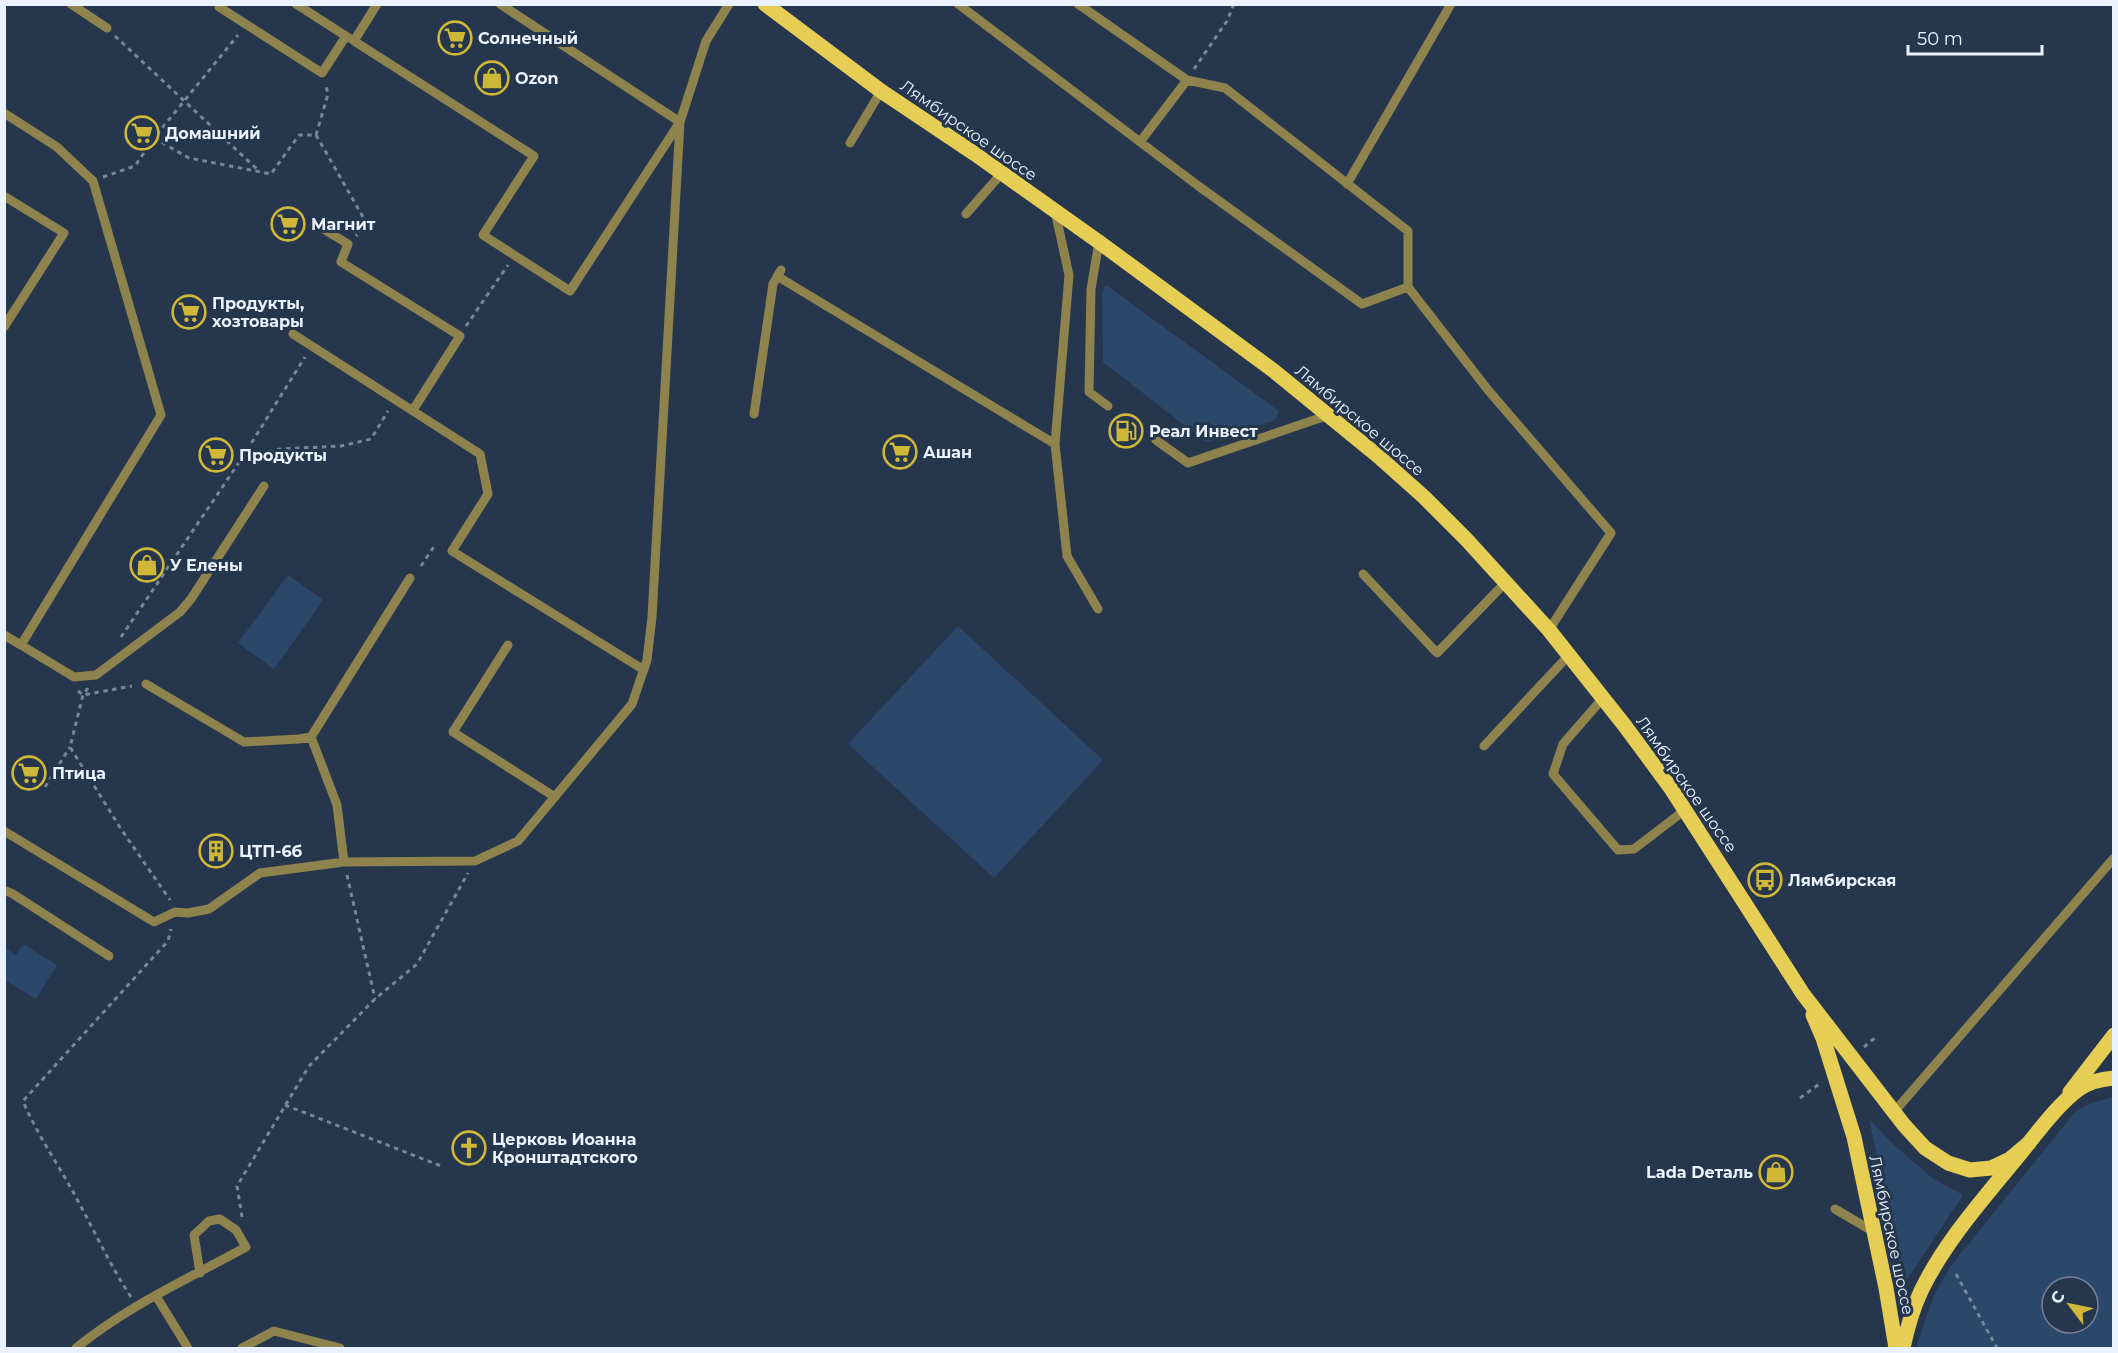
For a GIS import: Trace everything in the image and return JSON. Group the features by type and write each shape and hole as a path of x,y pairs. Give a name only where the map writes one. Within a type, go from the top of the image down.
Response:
{"main road":[{"name":"Лямбирское шоссе","path":"766,5 881,91 1099,242 1274,371 1424,497 1466,539 1549,630 1603,698 1685,810 1803,994 1894,1112 1925,1148 1948,1163 1970,1170 1990,1168 2010,1159 2029,1143"},
{"name":"Лямбирское шоссе","path":"1803,994 1823,1038 1854,1137 1896,1348"},
{"path":"1903,1348 1920,1292 1940,1257 2114,1035"},
{"path":"2058,1109 2080,1089 2098,1080 2114,1078"}],"lane":[{"path":"71,4 107,28"},
{"path":"221,4 219,6 322,73 378,4"},
{"path":"296,4 534,156 483,235 570,291 680,122"},
{"path":"500,4 680,122"},
{"path":"4,831 154,922 175,912 188,913 209,909 260,873 344,862 475,861 518,841 632,704 644,670 652,617 680,122 706,41 729,4"},
{"path":"958,4 1140,142 1362,304 1408,287"},
{"path":"1078,4 1187,80 1225,88 1407,231 1408,287 1488,390 1611,533 1549,630"},
{"path":"1347,184 1451,4"},
{"path":"1140,142 1187,80"},
{"path":"850,143 881,91"},
{"path":"4,113 57,147 93,181 161,415 21,645"},
{"path":"966,214 1001,174"},
{"path":"4,196 64,233 4,327"},
{"path":"1055,211 1069,275 1054,444 1067,556 1098,609"},
{"path":"325,230 348,244 341,262 460,336 413,410"},
{"path":"1099,242 1091,289 1089,392 1108,406"},
{"path":"754,414 773,284 779,273 1012,415 1054,444"},
{"path":"293,334 480,454 488,494 452,551 644,670"},
{"path":"1156,440 1188,463 1329,415"},
{"path":"4,635 74,677 96,675 180,612 191,599 264,486"},
{"path":"1363,574 1437,652 1506,583"},
{"path":"146,684 244,742 299,740 311,737 410,578"},
{"path":"508,645 453,732 555,797"},
{"path":"1484,746 1569,655"},
{"path":"1603,698 1563,744 1553,774 1618,850 1634,849 1685,810"},
{"path":"311,737 337,805 344,862"},
{"path":"1894,1112 2114,858"},
{"path":"4,891 13,894 109,956"},
{"path":"1835,1209 1874,1232"},
{"path":"76,1348 98,1330 137,1306 200,1273 246,1247 236,1230 219,1220 209,1221 194,1235 200,1273"},
{"path":"156,1296 188,1348"},
{"path":"242,1348 274,1331 340,1348"}],"path":[{"path":"1187,80 1227,21 1234,4"},
{"path":"107,28 259,172"},
{"path":"93,181 135,166 154,138 235,39"},
{"path":"322,73 328,94 316,135 367,224 348,244"},
{"path":"154,138 189,158 271,174 299,135 316,135"},
{"path":"460,336 509,264"},
{"path":"116,646 242,458 309,351"},
{"path":"242,458 280,449 341,446 371,439 395,399"},
{"path":"421,566 435,545"},
{"path":"152,569 162,576"},
{"path":"45,787 70,747 83,695 96,675"},
{"path":"70,747 121,829 176,909 168,941 23,1101 35,1130 137,1306"},
{"path":"246,1247 237,1186 285,1105 309,1065 375,999 417,964 475,861"},
{"path":"344,862 375,999"},
{"path":"285,1105 441,1166"},
{"path":"1956,1274 1997,1348"}],"shaded area":[{"path":"1106,285 1279,411 1275,420 1206,442 1103,362 1102,292"},
{"path":"288,575 323,600 274,669 238,643"},
{"path":"958,626 1103,760 994,878 848,744"},
{"path":"23,944 57,965 36,999 5,980 5,948 16,955"},
{"path":"2113,1097 2114,1341 2112,1348 1916,1348 1934,1295 1950,1267 2075,1112 2092,1103"},
{"path":"1869,1119 1893,1144 1932,1178 1963,1195 1904,1284"}],"place":[{"name":"Солнечный","path":"455,38"},
{"name":"Ozon","path":"492,78"},
{"name":"Домашний","path":"142,133"},
{"name":"Магнит","path":"288,224"},
{"name":"Продукты, хозтовары","path":"189,312"},
{"name":"Реал Инвест","path":"1126,431"},
{"name":"Ашан","path":"900,452"},
{"name":"Продукты","path":"216,455"},
{"name":"У Елены","path":"147,565"},
{"name":"Птица","path":"29,773"},
{"name":"ЦТП-6б","path":"216,851"},
{"name":"Лямбирская","path":"1765,880"},
{"name":"Церковь Иоанна Кронштадтского","path":"469,1148"},
{"name":"Lada Dеталь","path":"1776,1172"}]}
